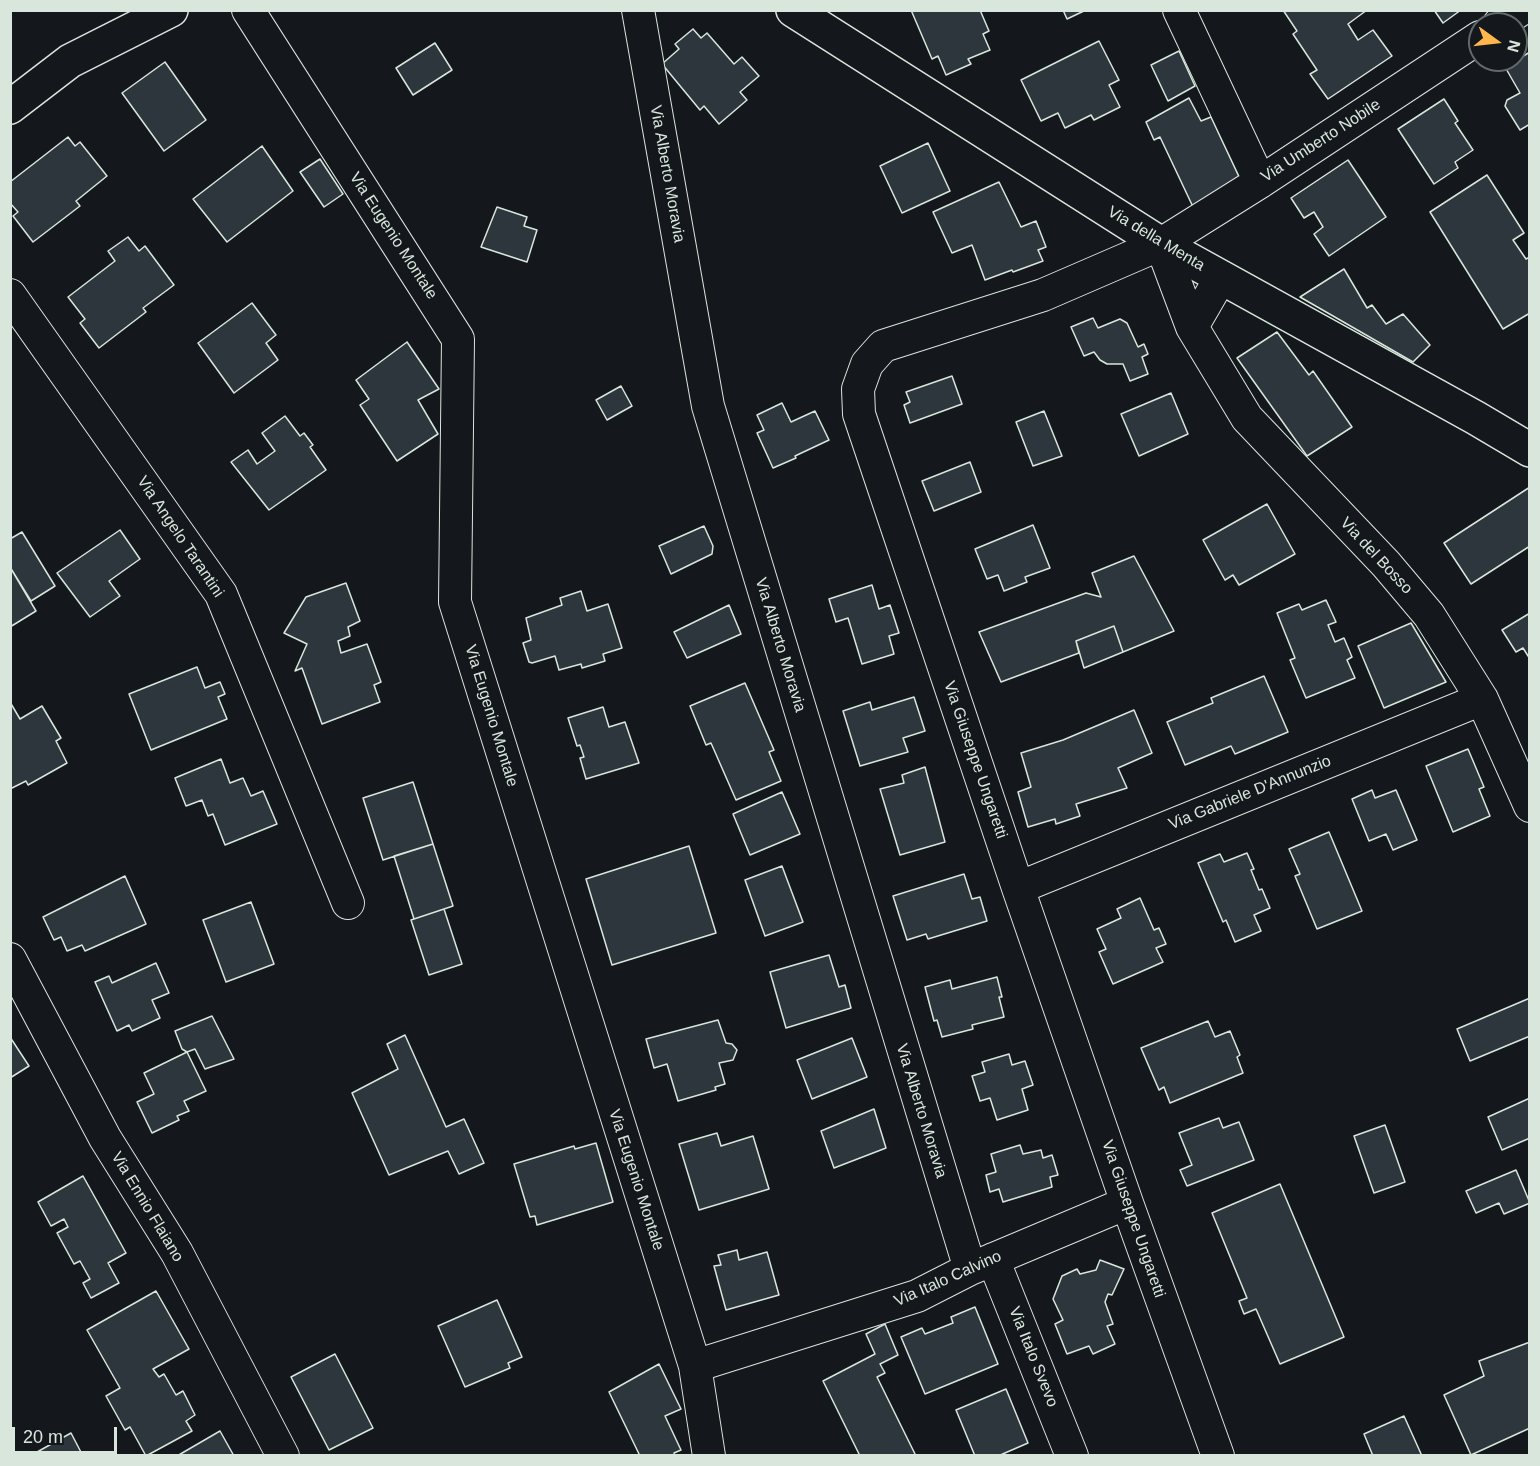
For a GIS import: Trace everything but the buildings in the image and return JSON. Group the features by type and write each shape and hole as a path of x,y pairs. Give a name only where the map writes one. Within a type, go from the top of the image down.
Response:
{"street":[{"path":"10,107 70,61 171,10"},
{"name":"Via Eugenio Montale","path":"248,10 458,339 455,602 695,1366 709,1455"},
{"name":"Via Alberto Moravia","path":"638,10 708,406 981,1264"},
{"name":"Via della Menta","path":"793,10 1161,244 1530,450"},
{"path":"1179,10 1260,182"},
{"name":"Via Umberto Nobile","path":"1161,244 1260,182 1468,45"},
{"name":"Via del Bosso","path":"1161,244 1192,327 1247,418 1386,564 1429,615 1482,699 1530,806"},
{"name":"Via Giuseppe Ungaretti","path":"1161,244 1043,295 883,346 867,364 858,389 859,414 1018,888 1127,1203 1218,1455"},
{"path":"1192,327 1221,277"},
{"name":"Via Angelo Tarantini","path":"10,295 221,594 348,903"},
{"name":"Via Gabriele D'Annunzio","path":"1018,888 1482,699"},
{"name":"Via Ennio Flaiano","path":"12,966 105,1138 177,1253 283,1455"},
{"name":"Via Italo Calvino","path":"695,1366 917,1296 981,1264 1127,1203"},
{"name":"Via Italo Svevo","path":"981,1264 1072,1455"}]}
